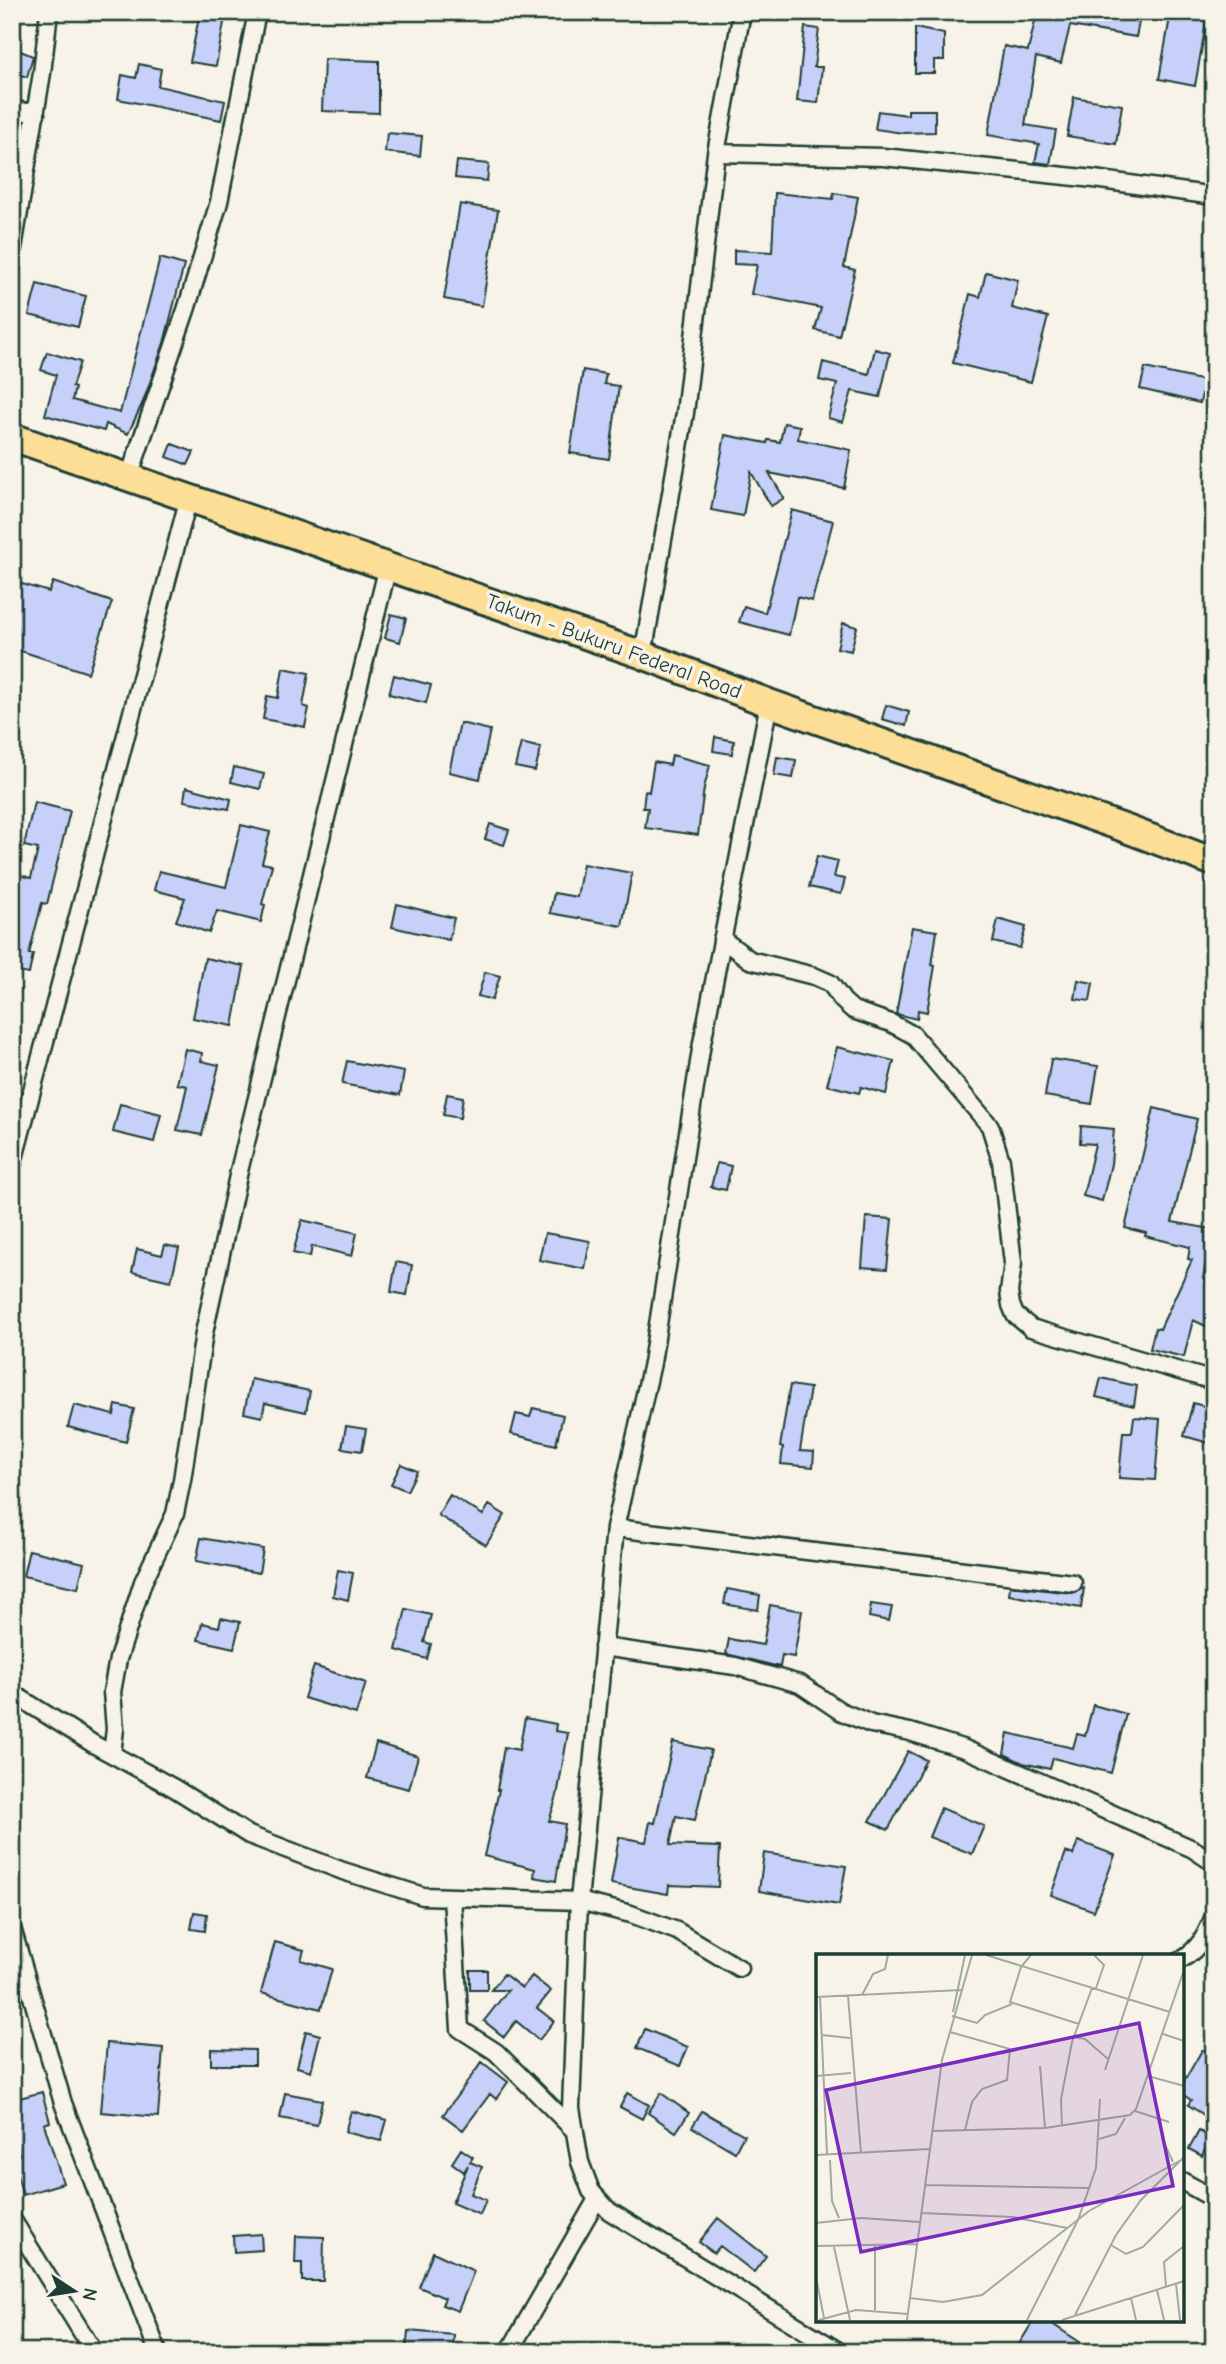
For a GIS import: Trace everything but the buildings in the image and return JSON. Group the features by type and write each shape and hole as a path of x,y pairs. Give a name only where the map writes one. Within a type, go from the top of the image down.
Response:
{"main road":[{"name":"Takum - Bukuru Federal Road","path":"12,437 643,655 769,703 1214,862"}],"street":[{"path":"12,254 50,12"},
{"path":"129,477 187,307 219,202 257,12"},
{"path":"643,655 685,413 716,153 742,12"},
{"path":"12,109 36,114"},
{"path":"716,153 883,157 1094,179 1214,196"},
{"path":"12,1166 189,498"},
{"path":"112,1754 115,1729 112,1692 118,1658 143,1582 175,1514 204,1334 239,1171 388,566"},
{"path":"769,703 702,1043 652,1363 615,1528 579,1901 571,2108 580,2162 591,2191 609,2211 835,2351"},
{"path":"722,939 750,960 814,976 830,983 853,1010 891,1023 913,1035 990,1126 1001,1161 1013,1263 1009,1292 1011,1305 1020,1321 1031,1328 1214,1381"},
{"path":"615,1528 1073,1583"},
{"path":"603,1647 735,1666 800,1684 840,1711 871,1724 910,1732 965,1749 1193,1849 1214,1863"},
{"path":"12,1693 249,1835 344,1871 423,1896 579,1901 631,1914 677,1931 739,1968"},
{"path":"452,1897 460,2029 496,2052 575,2131"},
{"path":"1184,1958 1196,1951 1214,1916"},
{"path":"12,1928 64,2103 158,2352"},
{"path":"1184,2182 1214,2199"},
{"path":"509,2352 597,2199"},
{"path":"12,2219 94,2352"}]}
